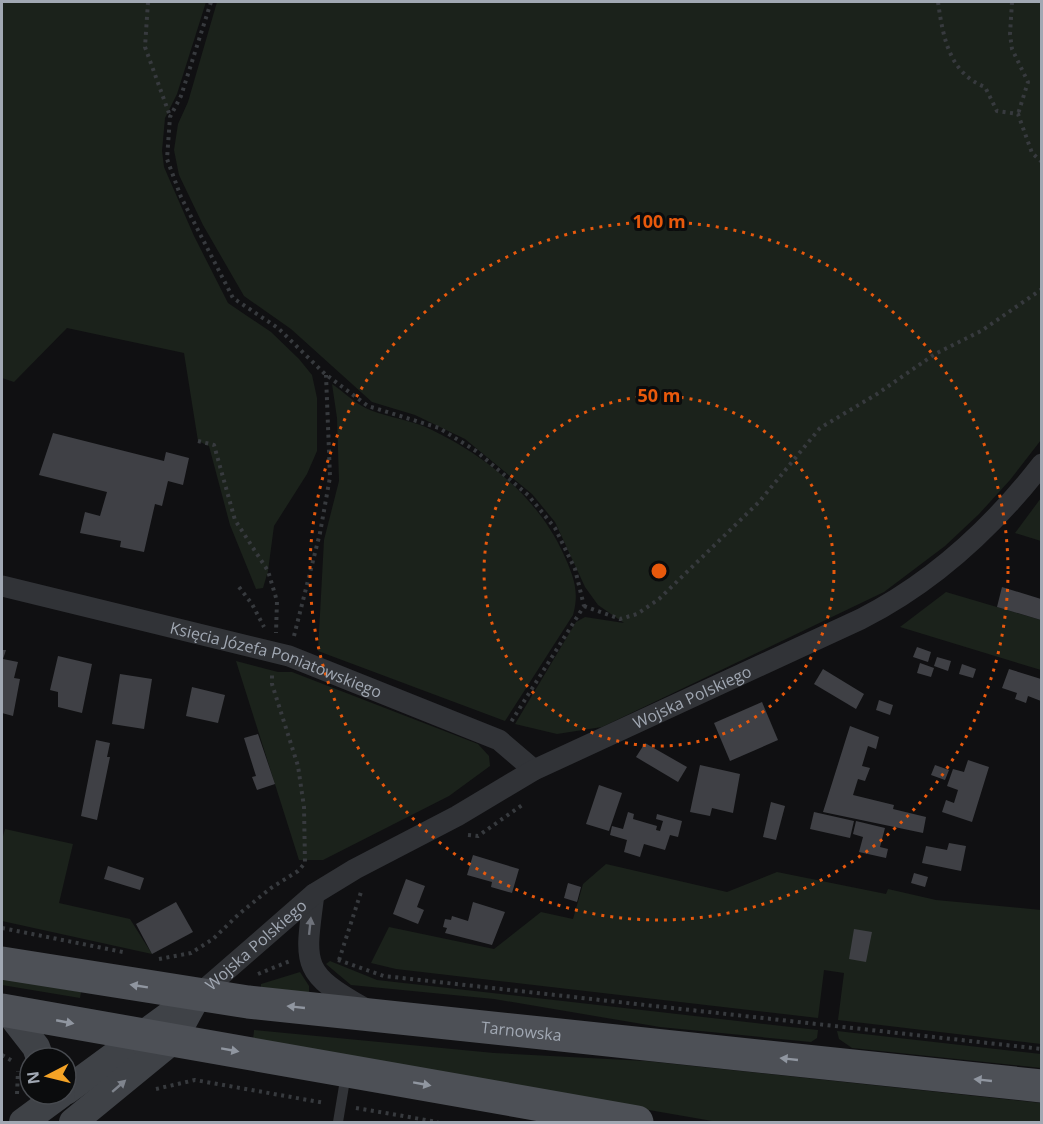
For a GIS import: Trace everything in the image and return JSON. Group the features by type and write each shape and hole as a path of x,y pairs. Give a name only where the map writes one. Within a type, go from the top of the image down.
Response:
{"main road":[{"name":"Tarnowska","path":"2,963 197,996 1041,1086"},
{"path":"5,1010 637,1122"}],"street":[{"name":"Wojska Polskiego","path":"78,1079 197,996 251,946 314,894 534,770 861,620 892,602 961,551 995,519 1041,464"},
{"name":"Księcia Józefa Poniatowskiego","path":"2,586 279,658 499,740 534,770"},
{"name":"Wojska Polskiego","path":"314,894 309,945 312,967 330,989 375,1015"},
{"name":"Wojska Polskiego","path":"74,1122 173,1040 197,996"},
{"path":"5,1010 35,1046"}],"lane":[{"path":"338,1122 347,1071"}],"path":[{"path":"148,2 145,47 170,117"},
{"path":"211,2 181,96 170,117 167,159 181,197 233,298 278,328 326,374 368,406 439,428 476,451 528,495 555,528 574,569 584,606 499,740"},
{"path":"938,2 950,57 970,82 985,87 997,111 1017,114"},
{"path":"1012,2 1010,34 1012,49 1028,82 1017,114 1032,153 1041,162"},
{"path":"584,606 620,619 637,614 659,598 750,510 820,428 877,394 935,354 981,332 1041,289"},
{"path":"150,959 191,953 213,939 239,914 271,888 298,871 305,863 304,807 298,766 272,684 320,533 330,477 326,374"},
{"path":"198,441 214,445 235,520 268,571 277,601 279,658"},
{"path":"239,587 252,604 279,658"},
{"path":"2,928 96,945 132,955"},
{"path":"250,973 256,975 296,958"},
{"path":"331,958 384,976 1041,1049"},
{"path":"2,1055 18,1059"},
{"path":"150,1094 158,1088 195,1080 229,1086"}],"shaded area":[{"path":"2,2 206,2 177,94 165,118 162,151 164,167 194,236 228,303 271,332 299,359 312,375 317,398 317,451 307,474 274,526 268,571 263,588 256,589 230,525 209,446 198,441 184,353 67,328 14,382 2,378"},
{"path":"217,2 1041,2 1041,440 1010,480 979,514 945,546 884,592 602,727 557,734 515,724 576,622 585,617 624,623 598,605 585,587 555,522 532,494 465,439 415,415 372,402 291,329 244,296 203,225 179,175 174,150 178,124 188,102"},
{"path":"332,384 365,408 432,430 472,452 525,497 540,514 563,553 576,591 573,615 505,721 318,651 324,540 339,481 337,418"},
{"path":"1041,498 1041,541 1015,533"},
{"path":"946,592 1041,620 1041,670 900,627"},
{"path":"236,661 278,672 292,672 478,744 489,756 490,766 449,796 323,860 299,860"},
{"path":"5,829 73,844 59,903 130,919 152,954 2,921 2,840"},
{"path":"606,864 727,892 777,872 886,894 888,889 936,900 1041,910 1041,1044 838,1020 844,973 824,970 818,1018 396,969 371,963 389,927 494,949 541,912 573,919 583,884"},
{"path":"330,961 377,980 818,1030 817,1038 811,1042 660,1027 494,999 351,985 326,964"},
{"path":"300,972 309,986 309,993 261,989 261,984"},
{"path":"2,978 81,992 80,998 2,985"},
{"path":"254,1030 494,1053 646,1061 1041,1103 1041,1122 718,1122 253,1041"},
{"path":"837,1031 1041,1054 1041,1068 852,1048 839,1039"}],"building":[{"path":"53,433 164,461 166,452 189,458 183,485 168,481 162,506 155,504 144,552 120,547 121,541 80,533 85,512 100,516 107,492 39,475"},
{"path":"1002,587 1041,599 1041,620 997,607"},
{"path":"917,647 931,652 928,662 913,657"},
{"path":"2,650 6,650 3,659 18,662 14,678 20,679 13,716 2,713"},
{"path":"58,656 92,664 82,713 58,707 58,692 50,690"},
{"path":"937,657 951,661 948,671 934,666"},
{"path":"920,663 934,668 931,677 917,673"},
{"path":"962,664 976,669 973,678 959,674"},
{"path":"823,669 864,694 856,709 814,684"},
{"path":"1009,669 1041,679 1041,701 1028,696 1026,703 1015,699 1017,693 1002,688"},
{"path":"120,674 152,679 144,729 112,724"},
{"path":"192,687 225,695 218,723 186,716"},
{"path":"879,700 893,705 890,715 876,710"},
{"path":"762,702 778,740 730,761 714,723"},
{"path":"850,726 879,737 876,749 868,746 862,766 870,768 865,781 858,779 853,795 894,805 893,809 926,817 923,833 823,812"},
{"path":"258,734 275,784 257,790 252,777 256,776 244,738"},
{"path":"96,740 110,743 107,757 110,757 97,820 81,816"},
{"path":"645,743 687,767 678,782 636,757"},
{"path":"968,760 989,767 972,822 942,812 946,800 954,803 958,790 947,786 953,769 964,772"},
{"path":"700,765 740,774 733,813 712,808 710,816 690,812"},
{"path":"935,765 949,770 945,780 931,775"},
{"path":"599,785 622,793 609,831 586,824"},
{"path":"771,802 785,806 776,840 763,837"},
{"path":"628,812 634,814 633,819 657,826 656,830 660,831 663,821 656,819 657,814 682,821 678,837 670,835 665,850 644,844 640,857 624,852 627,840 610,835 612,826 623,829"},
{"path":"814,812 854,821 850,838 810,829"},
{"path":"856,821 885,828 880,847 888,849 886,858 859,852 863,837 853,834"},
{"path":"949,843 966,846 961,871 922,863 926,846 947,850"},
{"path":"473,855 519,869 512,893 491,887 492,882 467,875"},
{"path":"108,866 144,878 140,890 104,879"},
{"path":"914,873 928,877 925,887 911,883"},
{"path":"406,879 425,886 417,907 424,910 418,924 393,914"},
{"path":"568,883 581,887 577,902 564,898"},
{"path":"176,902 193,932 152,954 136,924"},
{"path":"473,902 505,912 492,945 445,933 447,928 443,927 445,919 451,920 452,916 468,921"},
{"path":"854,929 872,932 866,962 849,959"}]}
